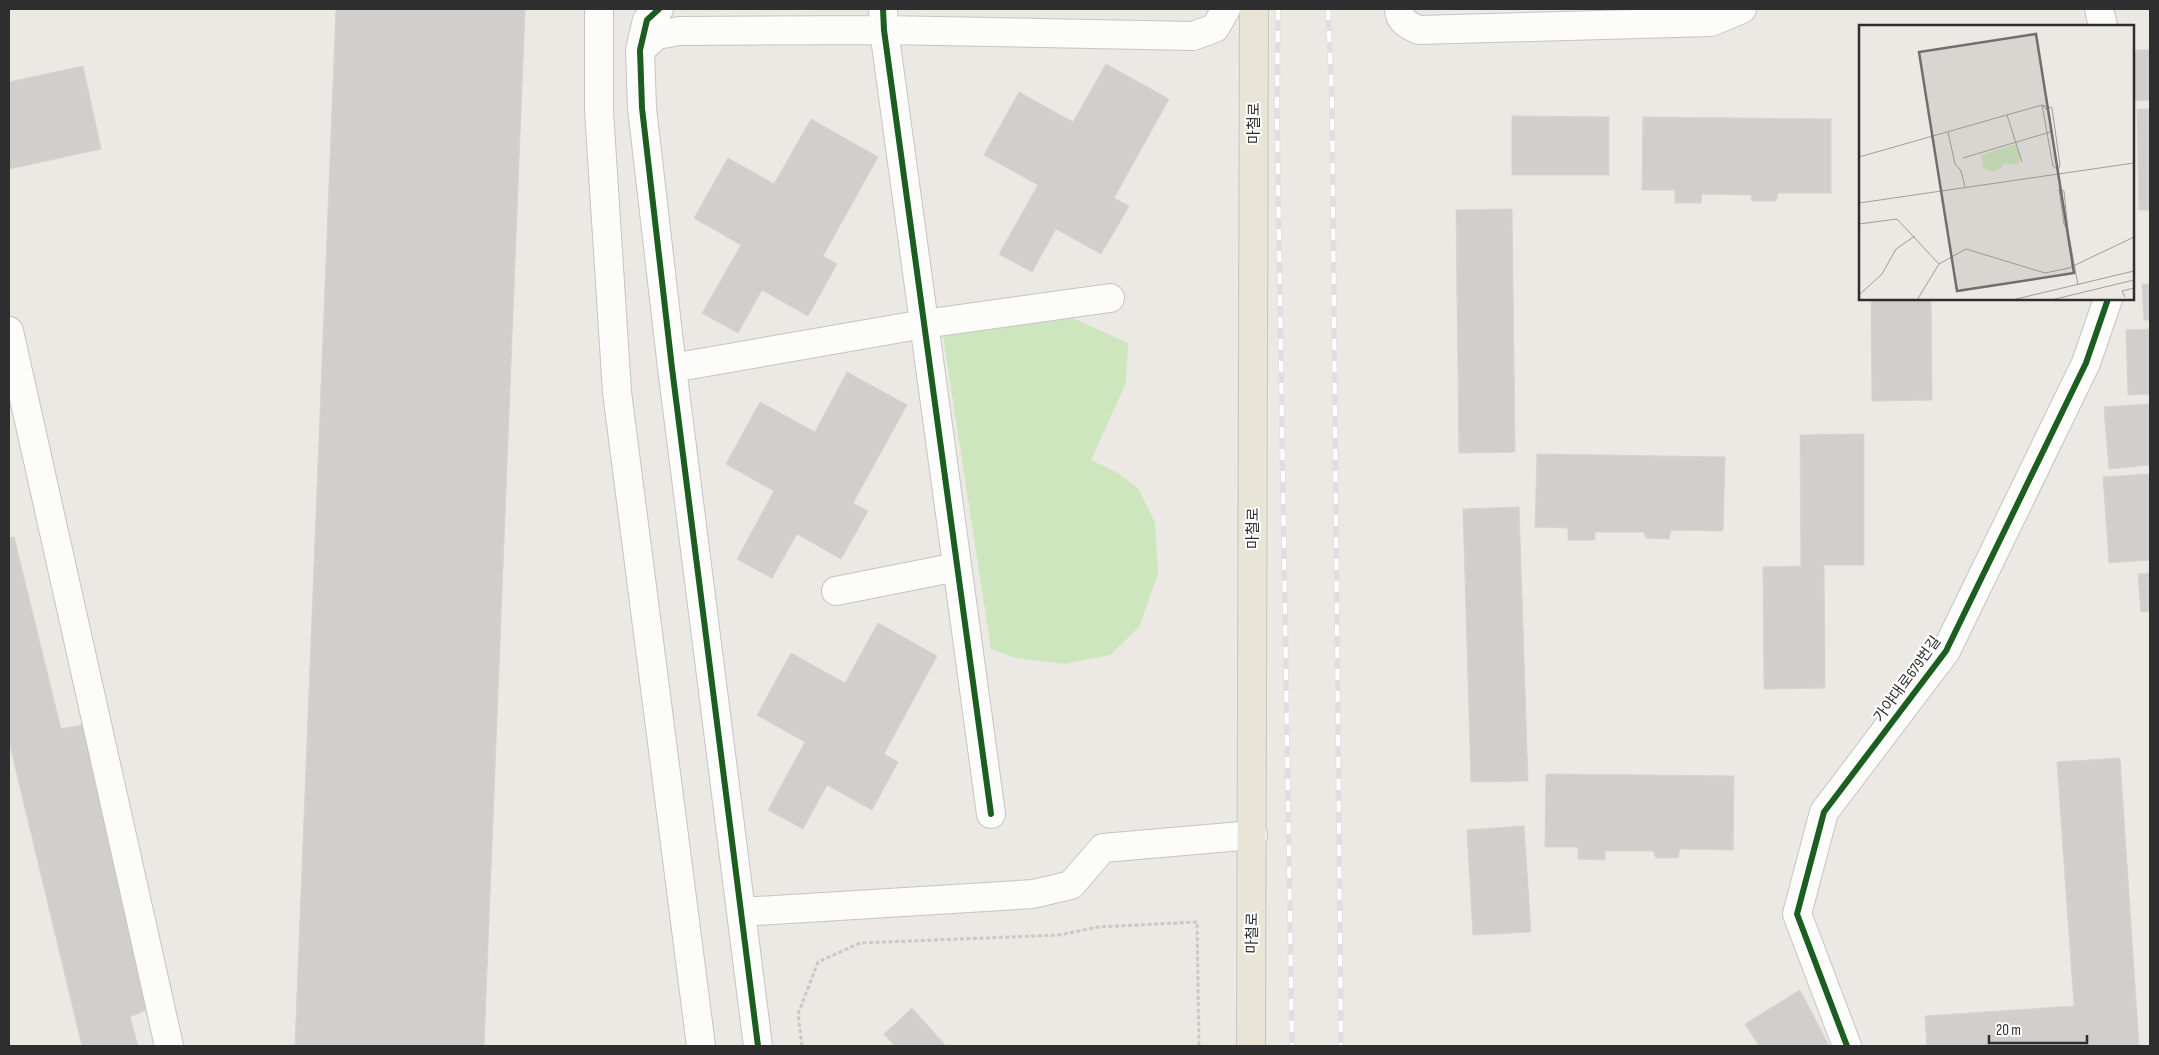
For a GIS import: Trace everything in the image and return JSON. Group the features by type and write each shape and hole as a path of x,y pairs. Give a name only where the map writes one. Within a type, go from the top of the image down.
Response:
{"main road":[{"name":"마철로","path":"1251,1046 1254,9"}],"street":[{"path":"599,9 599,111 617,392 701,1046"},
{"path":"646,9 640,50 642,108 672,368 758,1046"},
{"path":"640,50 647,20 659,9"},
{"path":"640,50 657,35 679,31 883,19 1193,36 1214,28 1226,9"},
{"path":"1399,9 1399,13 1407,26 1419,30 1711,22 1742,9"},
{"path":"2099,9 2103,25"},
{"path":"883,19 991,814"},
{"path":"672,368 924,324 1110,298"},
{"name":"가야대로679번길","path":"1847,1046 1797,914 1824,812 1946,651 2086,363 2108,300"},
{"path":"9,332 169,1046"},
{"path":"836,591 957,567"},
{"path":"741,912 1033,894 1071,885 1103,848 1253,835"}],"path":[{"path":"802,1046 798,1014 818,962 860,943 1059,935 1098,927 1198,922 1199,1046"}],"green space":[{"path":"1068,316 1128,343 1126,383 1091,460 1118,473 1138,488 1155,523 1158,574 1139,627 1110,655 1064,664 1016,658 991,649 943,336"}],"building":[{"path":"336,9 525,9 484,1046 295,1046"},
{"path":"2134,50 2150,50 2150,100 2134,101"},
{"path":"1106,64 1169,99 1114,198 1129,206 1101,254 1056,229 1032,272 999,254 1038,185 984,155 1019,92 1073,122"},
{"path":"83,66 101,149 9,169 9,82"},
{"path":"2137,109 2150,109 2150,210 2139,210"},
{"path":"1512,116 1609,117 1609,175 1512,175"},
{"path":"1643,117 1831,119 1831,193 1778,193 1776,201 1752,201 1751,195 1702,194 1701,203 1675,203 1675,190 1642,190"},
{"path":"811,119 878,157 823,256 837,264 808,316 762,290 738,333 702,313 741,245 694,218 728,158 774,184"},
{"path":"1512,209 1515,452 1459,453 1456,210"},
{"path":"2142,284 2150,284 2150,320 2144,320"},
{"path":"1871,300 1931,300 1932,400 1872,401"},
{"path":"2150,329 2150,394 2128,395 2126,330"},
{"path":"847,372 907,405 853,503 868,511 841,559 797,534 772,578 737,559 774,491 726,464 760,402 815,432"},
{"path":"2150,404 2150,465 2109,469 2104,407"},
{"path":"1864,434 1864,565 1824,565 1825,688 1764,689 1763,567 1801,566 1800,435"},
{"path":"1537,454 1725,457 1723,531 1671,530 1669,539 1646,538 1644,532 1595,532 1595,540 1568,540 1568,528 1535,527"},
{"path":"2150,474 2150,560 2109,563 2103,477"},
{"path":"1519,507 1528,781 1471,782 1463,509"},
{"path":"14,537 61,729 86,724 152,1007 130,1017 138,1046 82,1046 9,741 9,538"},
{"path":"2150,573 2150,611 2141,612 2138,574"},
{"path":"878,623 937,656 884,754 898,762 872,810 827,785 803,829 768,810 805,742 757,715 791,653 845,683"},
{"path":"2120,758 2139,1046 1927,1046 1925,1016 2074,1006 2057,762"},
{"path":"1546,774 1734,776 1733,850 1680,849 1678,858 1656,858 1653,851 1605,851 1605,860 1578,859 1578,847 1545,847"},
{"path":"1524,826 1531,932 1473,935 1467,830"},
{"path":"1800,990 1828,1044 1824,1046 1759,1046 1745,1024"},
{"path":"912,1008 946,1046 895,1046 884,1034"}],"railway":[{"path":"1278,9 1277,116 1292,1046"},
{"path":"1328,9 1332,102 1341,1046"}],"cycle path":[{"path":"659,9 647,20 640,50 642,108 672,368 758,1046"},
{"path":"883,9 884,30 991,814"},
{"path":"1847,1046 1797,914 1824,812 1946,651 2086,363 2108,300"}]}
